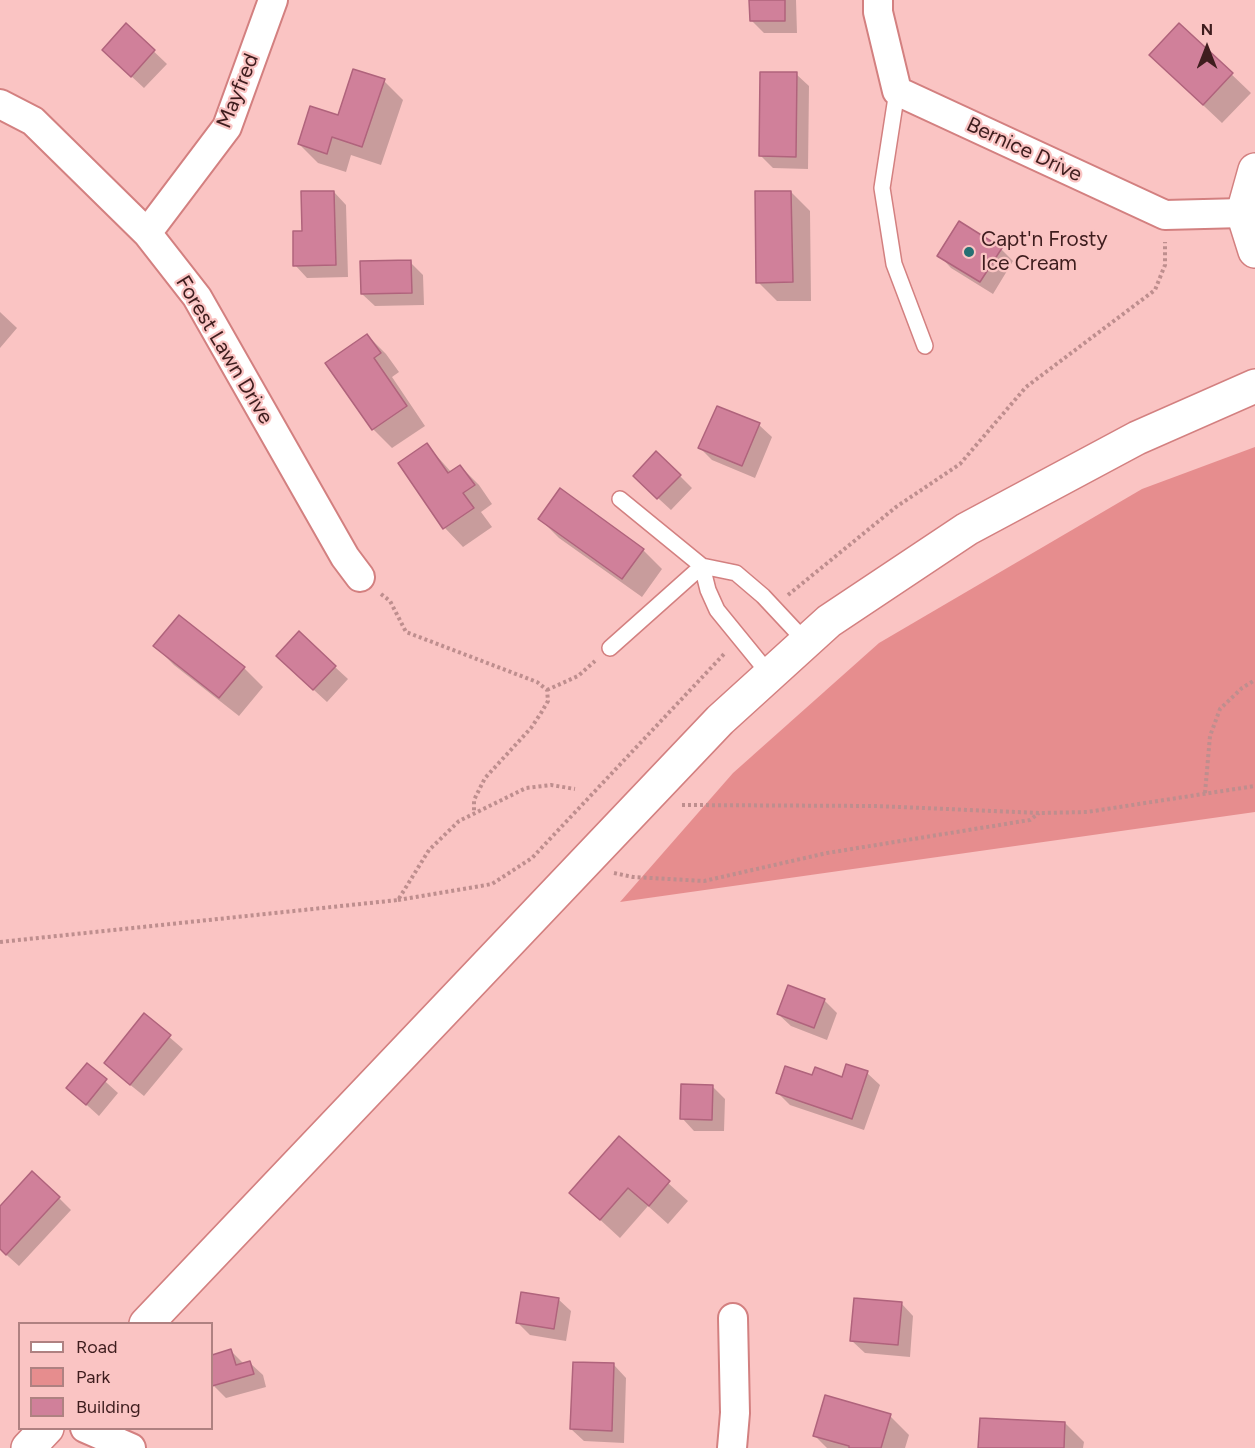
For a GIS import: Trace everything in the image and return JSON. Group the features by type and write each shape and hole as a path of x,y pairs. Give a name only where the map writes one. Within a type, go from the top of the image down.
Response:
{"main road":[{"path":"1255,170 1243,213 1255,251"},
{"path":"147,1322 720,720 829,621 967,529 1137,438 1255,386"},
{"path":"28,1448 44,1430"}],"street":[{"name":"Mayfred","path":"147,233 228,127 273,0"},
{"path":"878,0 878,12 897,91"},
{"name":"Bernice Drive","path":"897,91 1165,215 1243,213"},
{"name":"Forest Lawn Drive","path":"0,104 33,121 147,233 197,297 345,557 360,577"},
{"path":"732,1448 735,1413 734,1318"},
{"path":"90,1430 131,1448"}],"lane":[{"path":"897,91 882,188 894,264 925,346"},
{"path":"620,499 702,566 736,573 763,596 806,642"},
{"path":"702,566 708,590 717,610 770,675"},
{"path":"610,648 702,566"}],"path":[{"path":"773,608 896,507 960,464 1026,387 1155,290 1165,265 1165,215"},
{"path":"360,577 390,601 406,632 537,682 547,690 548,701 531,728 485,778 474,801 474,813"},
{"path":"0,942 398,900 492,884 532,858 740,637"},
{"path":"547,690 578,676 610,648"},
{"path":"1205,793 1210,736 1220,709 1242,688 1255,680"},
{"path":"398,900 429,850 459,821 526,788 551,785 575,789"},
{"path":"682,805 877,806 1039,813 1087,812 1255,786"},
{"path":"581,867 633,877 704,881 828,853 1030,820 1039,813"}],"green space":[{"path":"1255,447 1255,812 620,902 733,773 879,643 1142,489"}],"building":[{"path":"749,0 785,0 785,21 750,21"},
{"path":"126,23 155,50 131,77 102,50"},
{"path":"1179,23 1233,73 1203,105 1149,55"},
{"path":"353,69 385,79 362,147 332,137 327,154 298,144 310,106 338,115"},
{"path":"760,72 797,72 796,157 759,156"},
{"path":"301,191 334,191 336,265 293,266 293,231 302,231"},
{"path":"755,191 791,191 793,282 756,283"},
{"name":"Capt'n Frosty Ice Cream","path":"959,221 1002,248 980,282 937,256"},
{"path":"411,260 412,293 361,294 360,261"},
{"path":"367,334 381,353 374,358 407,406 372,430 325,363"},
{"path":"717,406 760,423 742,466 698,448"},
{"path":"427,443 448,473 460,465 475,485 463,493 474,508 443,529 398,463"},
{"path":"656,451 681,475 657,499 633,476"},
{"path":"560,488 644,549 622,579 538,519"},
{"path":"179,615 245,667 219,698 153,646"},
{"path":"299,631 336,666 313,690 276,656"},
{"path":"788,985 825,999 814,1028 777,1014"},
{"path":"144,1013 171,1035 130,1085 104,1063"},
{"path":"87,1063 107,1079 86,1105 66,1088"},
{"path":"846,1064 868,1071 852,1119 776,1093 785,1066 812,1075 815,1067 842,1077"},
{"path":"681,1084 713,1085 712,1120 680,1119"},
{"path":"619,1136 670,1181 649,1206 628,1188 600,1220 569,1193"},
{"path":"32,1171 60,1197 6,1255 0,1249 0,1206"},
{"path":"521,1292 559,1298 554,1329 516,1323"},
{"path":"854,1298 902,1302 898,1345 850,1341"},
{"path":"231,1349 236,1365 250,1361 254,1374 213,1386 213,1355"},
{"path":"573,1362 614,1363 612,1431 570,1429"},
{"path":"825,1395 891,1414 881,1448 849,1448 849,1446 813,1436"},
{"path":"980,1418 1065,1422 1064,1448 978,1448"}],"place":[{"name":"Capt'n Frosty Ice Cream","path":"969,252"}]}
